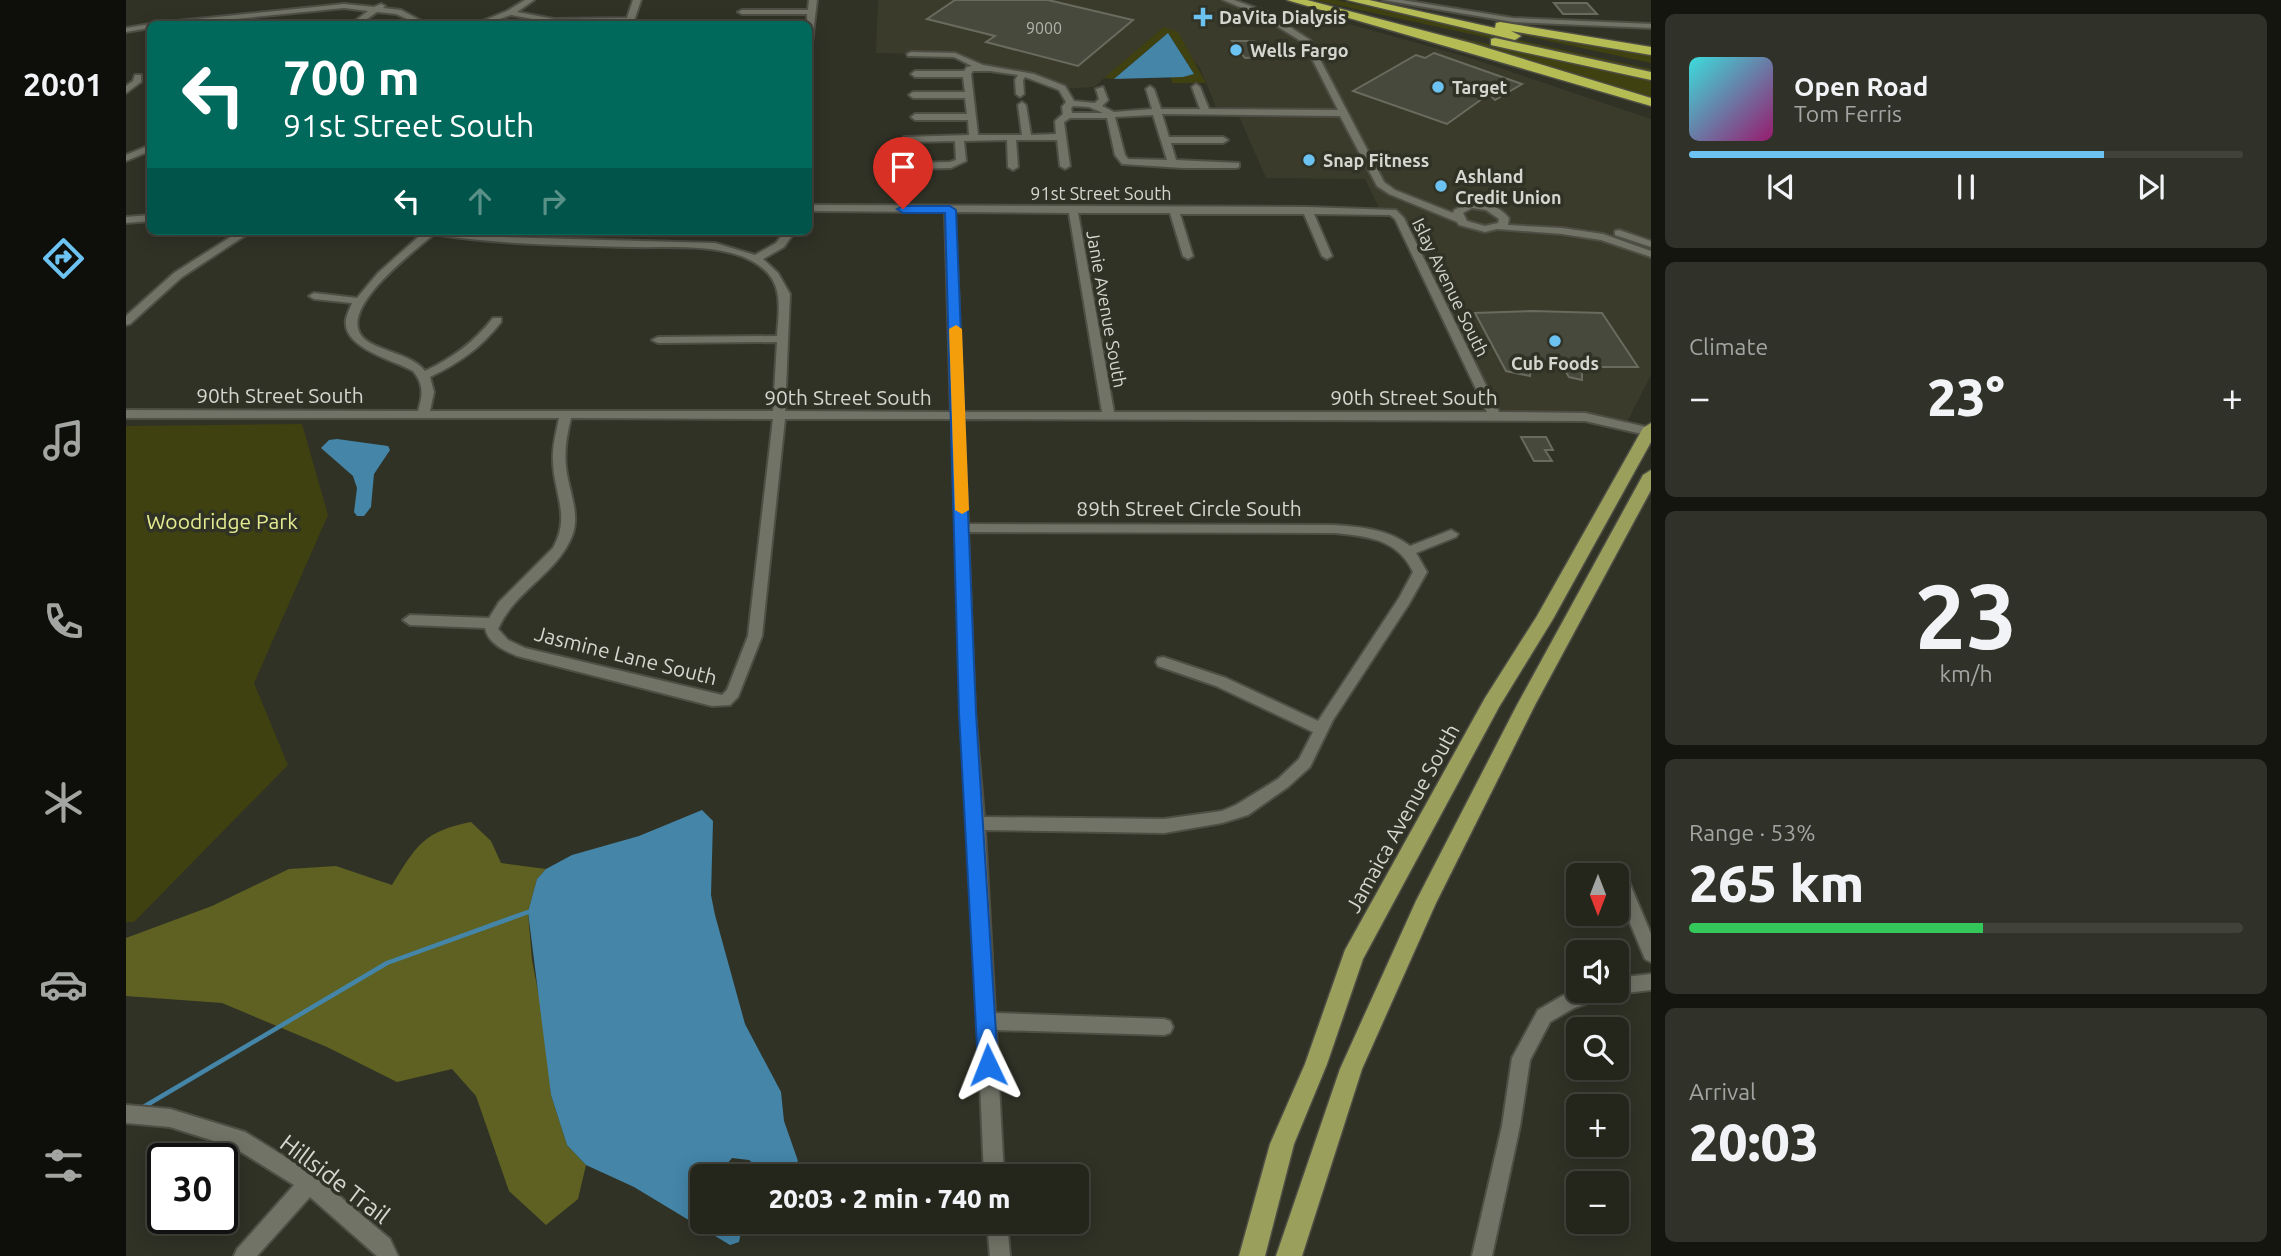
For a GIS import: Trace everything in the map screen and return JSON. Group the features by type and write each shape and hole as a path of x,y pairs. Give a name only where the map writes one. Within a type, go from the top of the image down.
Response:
{"highway":[{"path":"1293,0 1467,46 1651,102"},
{"path":"1302,0 1651,76"},
{"path":"1353,0 1651,66"},
{"path":"1398,10 1651,51"}],"main road":[{"name":"Jamaica Avenue South","path":"1252,1256 1282,1144 1316,1064 1353,957 1492,703 1544,619 1650,430"},
{"path":"1289,1256 1351,1069 1426,901 1526,705 1651,475"}],"street":[{"path":"360,21 386,0"},
{"path":"487,21 510,13 530,0"},
{"path":"629,21 637,0"},
{"path":"811,21 813,0"},
{"path":"1227,0 1264,14 1300,36 1322,68 1380,184 1392,192 1477,228 1502,222 1604,228 1651,244"},
{"path":"1387,0 1513,20 1651,26"},
{"path":"195,21 317,8 379,8 410,16 418,21"},
{"path":"743,12 812,12"},
{"path":"510,13 554,21"},
{"path":"126,30 147,26"},
{"path":"911,54 955,55 980,67 1022,75 1063,89 1071,103"},
{"path":"974,136 967,74 970,69 980,67"},
{"path":"915,74 967,74"},
{"path":"1020,94 1019,80 1022,75"},
{"path":"126,90 137,82 138,77"},
{"path":"1196,87 1205,111"},
{"path":"1096,106 1104,100 1100,89"},
{"path":"1150,89 1175,163"},
{"path":"914,95 969,95"},
{"path":"1068,114 1066,107 1071,103 1096,106 1110,113"},
{"path":"1022,105 1027,138"},
{"path":"1068,114 1079,117 1110,113 1205,111 1344,113"},
{"path":"1110,113 1120,155 1125,162 1236,165"},
{"path":"1065,166 1059,121 1068,114"},
{"path":"915,117 971,117"},
{"path":"907,139 960,139 974,136 1061,137"},
{"path":"1011,138 1013,167"},
{"path":"910,166 951,165 961,161 960,139"},
{"path":"1167,140 1223,140"},
{"path":"126,158 147,149"},
{"path":"1378,176 1423,198 1464,206 1487,207 1502,222 1603,237 1651,254"},
{"path":"1459,219 1457,212 1464,206"},
{"name":"91st Street South","path":"812,208 1392,212"},
{"path":"950,210 968,713 993,1164"},
{"path":"1174,210 1188,256"},
{"path":"1307,210 1327,256"},
{"name":"Janie Avenue South","path":"1073,211 1108,413"},
{"name":"Islay Avenue South","path":"1392,212 1399,218 1495,416"},
{"path":"126,220 147,218"},
{"path":"126,323 140,301 238,235"},
{"path":"423,414 428,398 425,375 414,366 379,352 357,337 351,321 359,301 429,235"},
{"path":"469,235 523,241 663,237 715,246 756,259 774,275 785,294 779,416"},
{"path":"756,259 780,245 787,235"},
{"path":"314,296 359,301"},
{"path":"425,375 458,360 478,345 497,320"},
{"path":"658,340 782,339"},
{"name":"90th Street South","path":"126,414 958,417 1108,413 1495,416 1585,417 1650,430"},
{"path":"410,620 493,623 511,600 538,575 566,538 569,520 558,460 559,440 566,416"},
{"name":"Jasmine Lane South","path":"493,623 491,629 497,639 522,652 712,701 725,701 733,692 755,636 779,416"},
{"name":"89th Street Circle South","path":"963,528 1334,529 1372,533 1397,542 1409,551"},
{"path":"976,823 1164,826 1222,817 1242,810 1283,783 1304,763 1321,729 1405,601 1420,572 1409,551 1451,534"},
{"path":"1163,662 1221,682 1321,729"},
{"path":"1629,901 1651,954"},
{"path":"1629,985 1651,982"},
{"path":"1482,1256 1511,1126 1521,1058 1544,1016 1566,1003"},
{"path":"987,1021 1164,1027"},
{"name":"Hillside Trail","path":"126,1114 170,1118 238,1139 309,1183 383,1246 388,1256"},
{"path":"244,1256 309,1183"},
{"path":"998,1234 999,1256"}],"shaded area":[{"path":"878,0 1227,0 1273,19 1306,12 1467,57 1651,119 1651,375 1626,424 1495,416 1399,218 1380,210 1365,179 1266,178 1237,112 1218,112 1200,68 1164,27 1094,87 1063,89 959,55 876,53"},
{"path":"471,822 491,841 501,863 546,869 537,879 528,912 532,960 544,1023 551,1095 567,1145 586,1165 578,1199 546,1225 509,1191 476,1096 452,1069 397,1082 327,1047 222,1003 126,996 126,938 212,906 289,869 336,866 392,885 423,842 442,830"}],"green space":[{"path":"1314,0 1336,0 1651,69 1651,73"},
{"path":"1388,22 1651,80 1651,100"},
{"path":"1164,27 1178,32 1206,83 1172,83 1171,77 1194,74 1168,33 1114,79 1104,78"},
{"path":"1503,31 1651,53 1651,63"},
{"name":"Woodridge Park","path":"302,424 328,515 254,683 288,765 134,922 126,922 126,426"}],"water":[{"path":"1168,33 1194,74 1183,77 1114,79"},
{"path":"329,440 388,446 390,450 374,474 371,507 364,516 357,516 354,512 357,488 353,476 321,448"},
{"path":"702,810 713,821 711,895 715,915 745,1024 781,1092 784,1121 798,1161 795,1164 754,1164 749,1160 732,1158 727,1164 690,1164 690,1221 634,1187 586,1165 567,1145 551,1095 528,912 537,879 546,869 572,855 639,836"},
{"path":"712,1234 741,1234 739,1242 730,1245"}],"building":[{"path":"955,0 1048,0 1133,20 1078,66 986,42 995,36 927,19"},
{"path":"1554,3 1587,3 1597,14 1563,14"},
{"name":"Wells Fargo","path":"1232,41 1254,41 1264,57 1245,58"},
{"name":"Target","path":"1434,53 1522,84 1495,100 1489,94 1447,124 1353,91 1416,55 1425,58"},
{"name":"Cub Foods","path":"1475,313 1602,313 1638,367 1582,367 1582,380 1569,377 1563,367 1531,367 1530,376 1506,371"},
{"path":"1521,437 1546,437 1553,450 1545,450 1552,461 1534,461"}],"waterway":[{"path":"140,1109 387,963 528,912"}],"slow traffic":[{"path":"956,329 962,510"}],"place":[{"name":"DaVita Dialysis","path":"1203,17"},
{"name":"Wells Fargo","path":"1236,50"},
{"name":"Target","path":"1438,87"},
{"name":"Snap Fitness","path":"1309,160"},
{"name":"Ashland Credit Union","path":"1441,186"},
{"name":"Cub Foods","path":"1555,341"}],"route":[{"path":"903,209 950,210 968,713 988,1065"}]}
